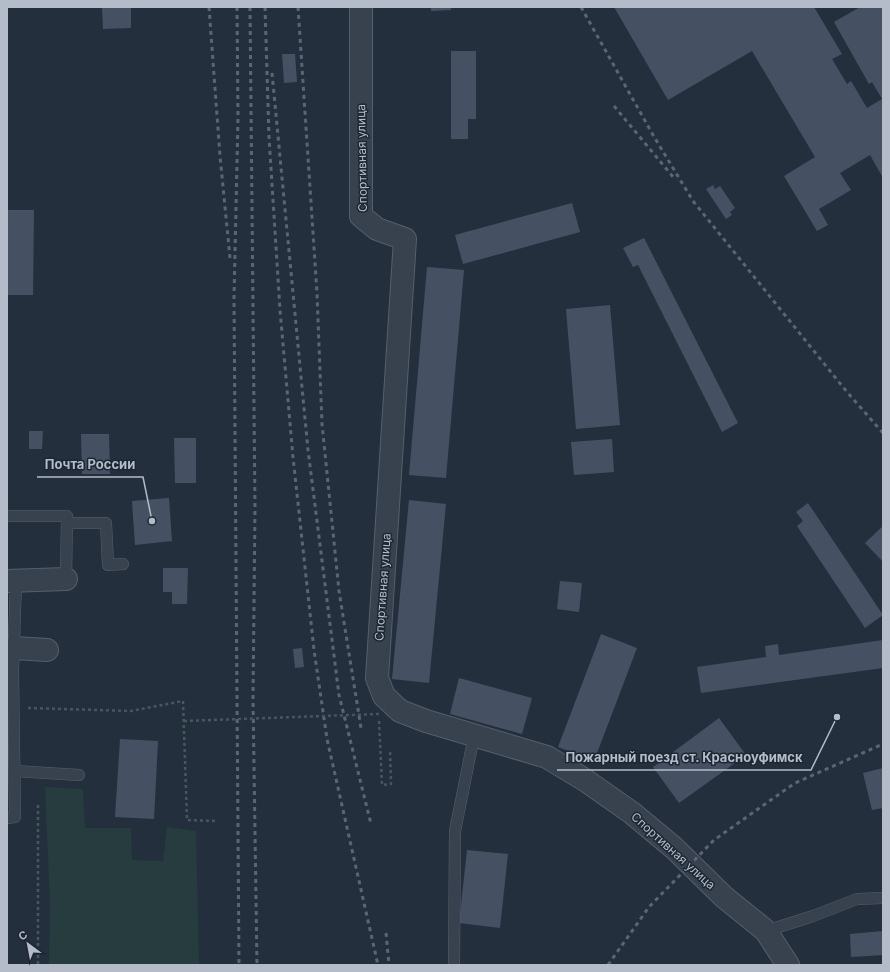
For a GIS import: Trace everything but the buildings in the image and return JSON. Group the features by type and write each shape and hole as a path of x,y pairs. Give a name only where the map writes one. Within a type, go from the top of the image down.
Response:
{"street":[{"name":"Спортивная улица","path":"360,7 361,216 377,229 404,239 377,678 384,696 400,711 474,736 547,757 585,780 632,813 674,848 724,897 766,931 788,965"},
{"path":"12,581 66,579"},
{"path":"14,648 47,650"}],"lane":[{"path":"7,516 67,516 66,579"},
{"path":"67,523 106,523 108,565 123,564"},
{"path":"7,818 15,817 14,708 10,671 14,648 12,581"},
{"path":"454,965 455,831 474,736"},
{"path":"15,771 79,775"},
{"path":"766,931 813,916 856,899 883,898"}],"path":[{"path":"14,708 131,712 183,701 187,820 216,822"},
{"path":"184,721 379,714 382,785 391,784 390,749"},
{"path":"38,805 38,965"}],"green space":[{"path":"45,787 83,789 85,828 131,828 132,860 163,861 167,827 196,831 199,965 49,965 50,904"}],"railway":[{"path":"209,7 220,156 230,258"},
{"path":"237,7 238,118 234,298 239,965"},
{"path":"250,7 255,508 253,699 257,965"},
{"path":"265,7 269,137 280,310 293,457 314,650 327,739 378,965"},
{"path":"298,7 317,293 322,424 339,591 361,728"},
{"path":"581,7 653,135 693,201 847,392 883,433"},
{"path":"272,73 308,450 339,695 371,824"},
{"path":"614,106 674,178"},
{"path":"608,965 649,907 714,840 795,783 883,744"},
{"path":"386,933 389,965"}],"place":[{"name":"Почта России","path":"152,521"},
{"name":"Пожарный поезд ст. Красноуфимск","path":"837,717"}]}
